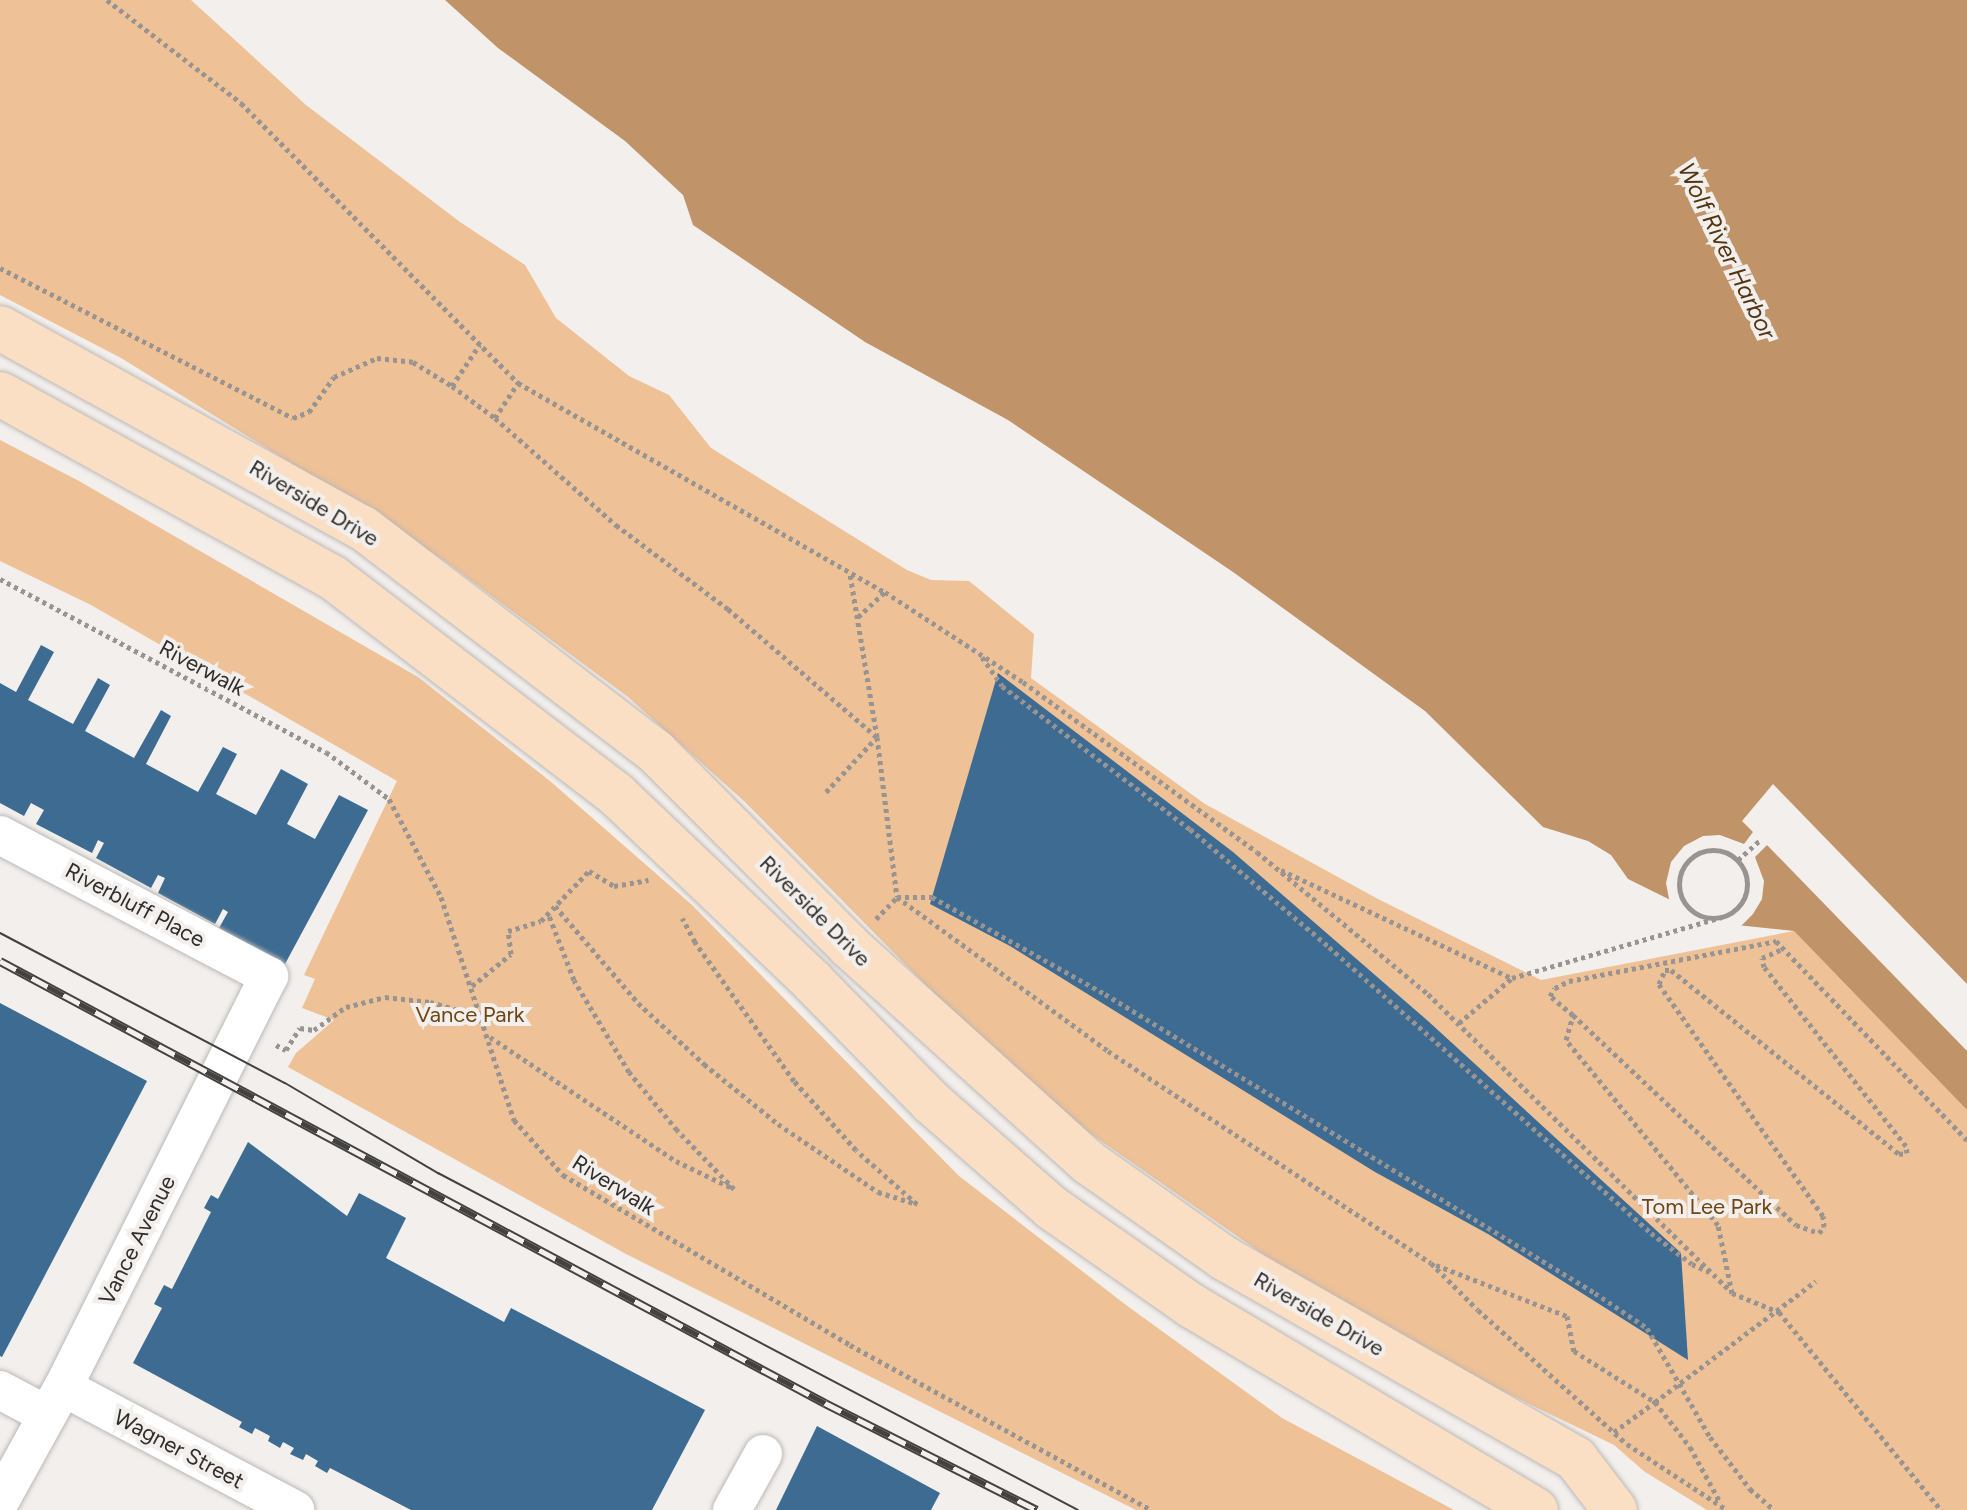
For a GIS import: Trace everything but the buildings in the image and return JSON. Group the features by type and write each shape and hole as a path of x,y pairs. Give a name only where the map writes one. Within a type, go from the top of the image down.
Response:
{"main road":[{"name":"Riverside Drive","path":"0,328 363,528 656,752 849,946 1088,1162 1224,1258 1450,1390 1576,1459 1615,1510"},
{"path":"0,394 332,577 618,796 813,982 932,1103 1052,1208 1192,1306 1536,1510"}],"street":[{"name":"Riverbluff Place","path":"0,835 269,976"},
{"name":"Vance Avenue","path":"0,1501 55,1401 269,976"},
{"name":"Wagner Street","path":"0,1390 55,1401 295,1510"},
{"path":"732,1510 763,1454"}],"path":[{"path":"107,0 241,103 518,383 885,592 979,653 1275,867 1459,1023 1732,1293 1779,1312 1941,1510"},
{"path":"0,268 293,418 309,412 334,377 377,358 413,362 495,418 616,525 728,609 877,737"},
{"path":"452,386 480,344"},
{"path":"495,418 518,383"},
{"path":"850,573 877,737 897,897 1108,1051 1431,1263 1478,1310 1614,1432 1725,1508"},
{"name":"Riverwalk","path":"0,579 326,752 389,799 441,897 483,1017 514,1120 563,1175 850,1345 1151,1510"},
{"path":"857,618 885,592"},
{"path":"979,653 1002,686 1190,829 1340,957 1651,1233 1692,1264 1712,1273"},
{"path":"826,792 877,737"},
{"path":"1738,860 1761,839"},
{"path":"1459,1023 1512,978 1722,917 1738,908 1747,893 1746,875 1738,860 1722,850 1704,851 1688,860 1680,876 1680,893 1689,908 1704,918 1722,917"},
{"path":"1275,867 1512,978"},
{"path":"472,986 511,954 508,931 541,921 589,871 614,886 661,878"},
{"path":"867,928 897,897 932,897 1007,938 1595,1293 1647,1328 1710,1437 1750,1489 1774,1510"},
{"path":"555,906 638,1003 716,1074 778,1124 878,1192 917,1204 856,1150 794,1081 695,942 681,917"},
{"path":"489,1036 676,1161 734,1189 677,1130 629,1072 574,980 548,913"},
{"path":"1782,949 1762,958 1764,967 1906,1146 1907,1153 1899,1154 1671,970 1665,970 1659,984 1823,1216 1824,1227 1819,1233 1806,1232 1796,1225 1550,996 1555,988 1569,981 1776,941 1967,1140"},
{"path":"244,1028 286,1050 300,1028 314,1030 346,1007 385,997 430,1002 483,1017"},
{"path":"1573,1015 1566,1040 1718,1225 1732,1293"},
{"path":"1431,1263 1567,1316 1574,1351 1655,1402 1690,1447 1725,1508"},
{"path":"1614,1432 1779,1312 1816,1281"}],"green space":[{"name":"Tom Lee Park","path":"0,0 191,0 306,105 460,222 525,265 556,318 629,376 669,395 711,448 907,570 931,580 969,581 1034,634 1031,678 1205,804 1378,899 1541,980 1794,931 1967,1110 1967,1510 1707,1510 1645,1472 1614,1445 1389,1336 1290,1273 1074,1122 979,1039 745,802 628,697 446,562 375,515 121,358 0,295"},
{"name":"Vance Park","path":"0,440 79,481 418,677 550,781 692,905 959,1176 1126,1305 1282,1418 1454,1510 1136,1510 626,1254 288,1067 296,1053 334,1020 302,1008 315,979 304,975 397,781 91,605 0,561"}],"water":[{"name":"Wolf River Harbor","path":"445,0 1967,0 1967,1110 1794,931 1717,923 1628,879 1611,855 1588,841 1543,827 1425,711 1233,572 1008,420 865,342 693,225 683,195 625,141 498,48"}],"pier":[{"path":"1773,784 1967,984 1967,1051 1767,845 1755,857 1764,881 1762,899 1741,926 1731,929 1716,926 1670,904 1666,883 1671,862 1684,846 1703,836 1720,835 1744,844 1753,832 1742,821"}],"tram line":[{"path":"0,933 285,1083 438,1173 1078,1510"}],"railway":[{"path":"0,961 825,1403 1037,1510"}]}
